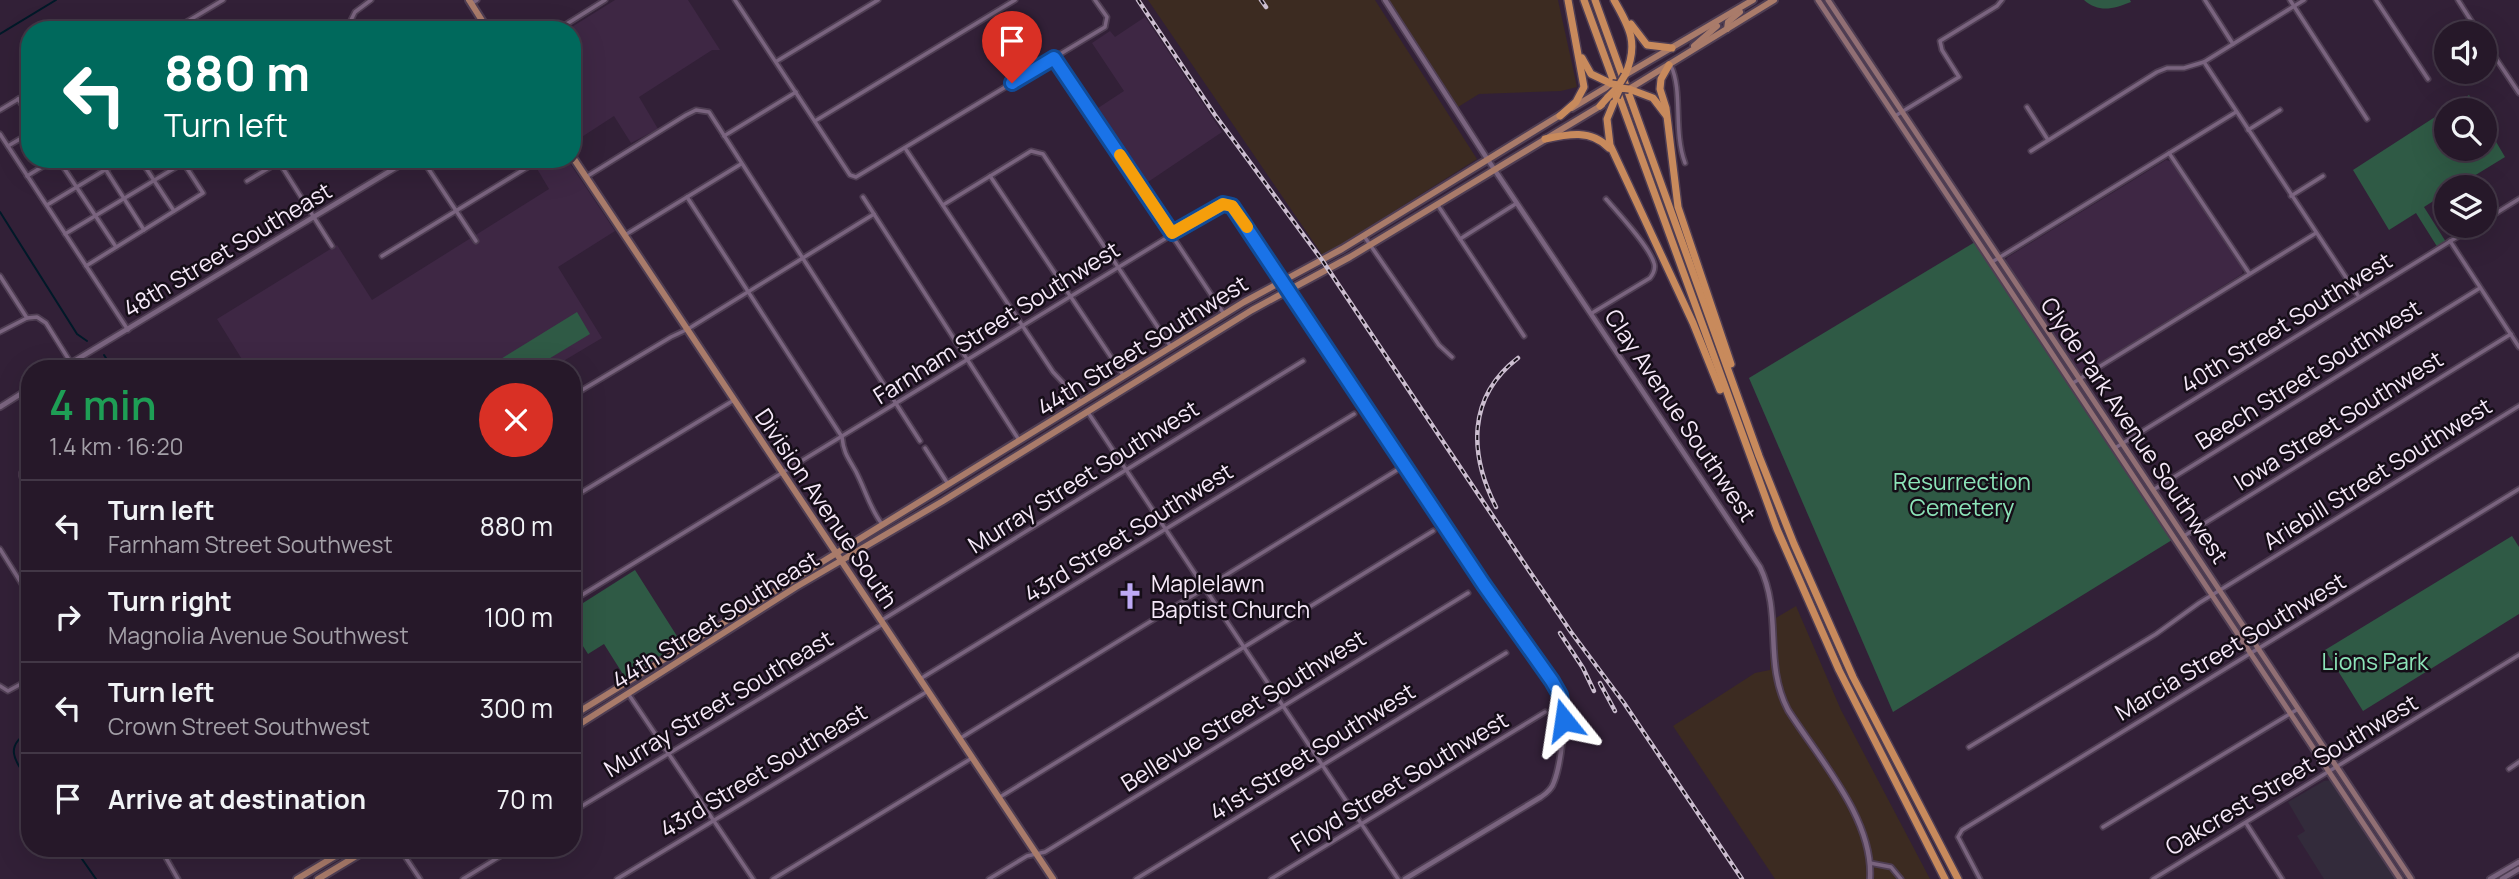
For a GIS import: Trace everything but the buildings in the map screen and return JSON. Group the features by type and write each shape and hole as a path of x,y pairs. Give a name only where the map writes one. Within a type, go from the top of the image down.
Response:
{"highway":[{"path":"1560,116 1576,102 1583,90 1569,0"},
{"path":"1584,0 1777,529 1824,639 1945,879"},
{"path":"1595,0 1774,496 1853,677 1958,879"},
{"path":"1615,1 1631,36 1633,50 1628,71 1617,90 1607,119 1607,131 1617,162"},
{"path":"1615,1 1644,43 1656,48 1672,48"},
{"path":"1576,39 1591,74 1617,90 1653,98 1666,116"},
{"path":"1670,65 1661,82 1678,207 1728,355 1740,402"},
{"path":"1600,106 1617,90"},
{"path":"1545,139 1573,134 1591,136 1608,147 1693,323 1743,441"}],"main road":[{"path":"1628,71 1753,0"},
{"name":"44th Street Southwest","path":"837,552 1224,314 1364,236 1560,116 1670,65 1774,0"},
{"name":"Clyde Park Avenue Southwest","path":"1818,0 2400,879"},
{"name":"Clyde Park Avenue Southwest","path":"1828,0 2411,879"},
{"path":"472,1 483,21"},
{"path":"1727,29 1728,22 1745,5"},
{"path":"1692,51 1721,20"},
{"name":"44th Street Southwest","path":"842,560 943,501 1252,310 1371,245 1600,106"},
{"name":"Division Avenue South","path":"580,168 1053,879"},
{"path":"1136,382 1152,366 1151,360"},
{"path":"990,472 989,467 995,455"},
{"path":"972,469 972,483"},
{"path":"943,501 943,493 948,484"},
{"name":"44th Street Southeast","path":"581,709 837,552"},
{"name":"44th Street Southeast","path":"581,724 842,560"},
{"path":"592,717 590,711 595,702"},
{"path":"296,879 333,857"},
{"path":"321,877 355,857"},
{"path":"321,877 329,867 329,859"}],"street":[{"path":"188,21 222,0"},
{"path":"350,21 355,12 370,0"},
{"path":"571,21 606,0"},
{"path":"777,61 878,0"},
{"path":"815,121 1015,0"},
{"path":"738,1 850,175 862,175 1105,27 1107,17 1095,0"},
{"name":"Clay Avenue Southwest","path":"1385,0 1488,160 1760,567 1769,587 1773,610 1773,665 1779,691 1788,710 1858,819 1864,833 1870,879"},
{"path":"1895,116 1959,77 1942,50 1940,41 1997,6 2002,0"},
{"path":"2205,0 2233,44"},
{"path":"2290,0 2367,119"},
{"path":"2031,150 2157,72 2204,62 2304,0"},
{"path":"2376,0 2428,79"},
{"path":"2458,0 2471,21"},
{"path":"1054,58 1224,314"},
{"path":"2497,60 2519,93"},
{"path":"2204,62 2359,297"},
{"path":"1670,65 1676,76 1678,134 1685,163"},
{"path":"724,136 796,92"},
{"path":"0,110 21,97"},
{"path":"18,99 21,103"},
{"path":"2027,107 2048,140"},
{"path":"586,177 686,115 696,110 709,111 920,441"},
{"path":"2248,130 2280,110"},
{"path":"1992,262 2236,112"},
{"path":"0,134 21,167"},
{"path":"8,146 21,138"},
{"path":"905,148 1053,372 1082,403"},
{"path":"943,205 1031,151 1038,151 1047,160 1171,347"},
{"path":"2169,153 2249,273"},
{"path":"625,236 741,164"},
{"path":"22,168 128,330"},
{"path":"27,176 41,168"},
{"path":"63,168 116,247"},
{"path":"47,206 109,168"},
{"path":"146,168 174,211"},
{"path":"65,234 172,168"},
{"path":"86,266 203,193 187,168"},
{"path":"247,181 269,168"},
{"path":"285,168 332,246"},
{"name":"48th Street Southeast","path":"76,360 395,168"},
{"path":"428,168 476,241"},
{"path":"382,256 526,168"},
{"path":"106,170 145,230"},
{"path":"990,176 1124,377"},
{"path":"2291,196 2323,176"},
{"path":"687,197 842,437 844,453 882,525"},
{"path":"863,197 1019,440"},
{"path":"1592,313 1654,273 1654,263 1632,230 1606,199"},
{"path":"2497,213 2519,199"},
{"path":"1460,239 1517,202"},
{"name":"Farnham Street Southwest","path":"581,596 1214,208 1223,204 1232,206 1283,281"},
{"path":"1437,204 1524,336"},
{"path":"581,391 688,329 874,214"},
{"path":"2073,383 2316,233"},
{"path":"1364,236 1439,345 1452,357"},
{"name":"40th Street Southwest","path":"2115,448 2456,238"},
{"path":"2450,242 2519,347"},
{"path":"0,276 27,318"},
{"path":"1283,281 1484,585 1556,687 1564,712 1555,778 1546,794 1405,879"},
{"name":"Beech Street Southwest","path":"2154,490 2480,288"},
{"path":"0,332 27,318 37,317 46,323 69,360"},
{"name":"Iowa Street Southwest","path":"2184,536 2511,334"},
{"name":"Murray Street Southwest","path":"882,623 1303,360"},
{"path":"0,407 21,394"},
{"path":"581,493 734,400"},
{"name":"Ariebill Street Southwest","path":"1969,747 2156,634 2220,590 2519,406"},
{"path":"1087,411 1398,879"},
{"name":"43rd Street Southwest","path":"920,679 1354,414"},
{"path":"925,448 948,484"},
{"path":"959,738 1397,470"},
{"name":"Marcia Street Southwest","path":"1980,879 1958,837 1959,833 2519,489"},
{"path":"998,798 1433,531"},
{"path":"0,549 21,583"},
{"name":"Bellevue Street Southwest","path":"989,879 1027,856 1045,852 1468,593"},
{"name":"Murray Street Southeast","path":"581,807 882,623"},
{"name":"41st Street Southwest","path":"1136,879 1506,653"},
{"name":"Oakcrest Street Southwest","path":"2153,879 2519,655"},
{"path":"0,686 8,691 21,684"},
{"name":"43rd Street Southeast","path":"617,879 928,691"},
{"path":"629,694 753,879"},
{"path":"2103,827 2298,709"},
{"name":"Floyd Street Southwest","path":"1271,879 1545,712"},
{"path":"773,879 972,758"},
{"path":"2509,769 2519,762"},
{"path":"2246,823 2282,879"},
{"path":"166,857 178,879"},
{"path":"405,857 420,879"},
{"path":"463,879 499,857"},
{"path":"2490,879 2519,862"},
{"path":"1870,863 1891,867 1901,879"},
{"path":"1418,879 1424,868"},
{"path":"2502,879 2519,869"}],"shaded area":[{"path":"615,0 688,0 720,50 712,50 639,97 658,129 631,143 614,116 581,137 581,21"},
{"path":"1148,0 1375,0 1477,159 1323,256"},
{"path":"1388,0 1558,0 1577,87 1561,91 1479,94 1458,107"},
{"path":"1145,17 1222,132 1145,184 1095,110 1124,91 1092,43 1110,31 1115,37"},
{"path":"2166,160 2173,162 2243,269 2242,274 2085,372 2079,371 2005,261"},
{"path":"537,168 573,168 615,231 558,267 602,338 565,360 242,360 217,319 337,245 372,300 549,189"},
{"path":"1796,606 1841,710 1930,879 1775,879 1673,726 1755,673 1770,670 1771,621"},
{"path":"2332,780 2396,879 2324,879 2297,836 2305,831 2288,802 2324,781"}],"green space":[{"path":"2084,0 2130,0 2131,2 2101,8"},
{"path":"2434,118 2434,161 2497,161 2497,143 2505,157 2476,175 2434,175 2434,201 2424,207 2434,223 2434,238 2443,238 2446,242 2438,248 2416,213 2389,230 2353,170"},
{"name":"Resurrection Cemetery","path":"1975,242 2172,540 1893,712 1749,378"},
{"path":"577,312 590,334 547,360 499,360"},
{"name":"Lions Park","path":"2512,536 2519,547 2519,614 2363,711 2325,650"},
{"path":"635,570 682,644 626,679 604,644 588,654 581,643 581,604"}],"waterway":[{"path":"21,21 56,0"},
{"path":"0,34 21,21"},
{"path":"0,212 77,334 87,341"},
{"path":"104,355 107,360"},
{"path":"21,737 14,749 16,761 21,768"},
{"path":"81,857 96,879"}],"railway":[{"path":"1138,0 1215,115 1322,260 1530,572 1624,703 1742,879"},
{"path":"1261,0 1266,7"},
{"path":"1496,507 1481,467 1478,427 1489,390 1501,373 1518,358"},
{"path":"1560,633 1583,668 1594,691"},
{"path":"1600,683 1615,711"}],"slow traffic":[{"path":"1120,155 1172,233 1223,204 1232,206 1247,227"}],"place":[{"name":"Maplelawn Baptist Church","path":"1130,596"}],"route":[{"path":"1012,83 1054,58 1172,233 1214,208 1223,204 1232,206 1484,585 1552,681 1560,695 1564,720"}]}
